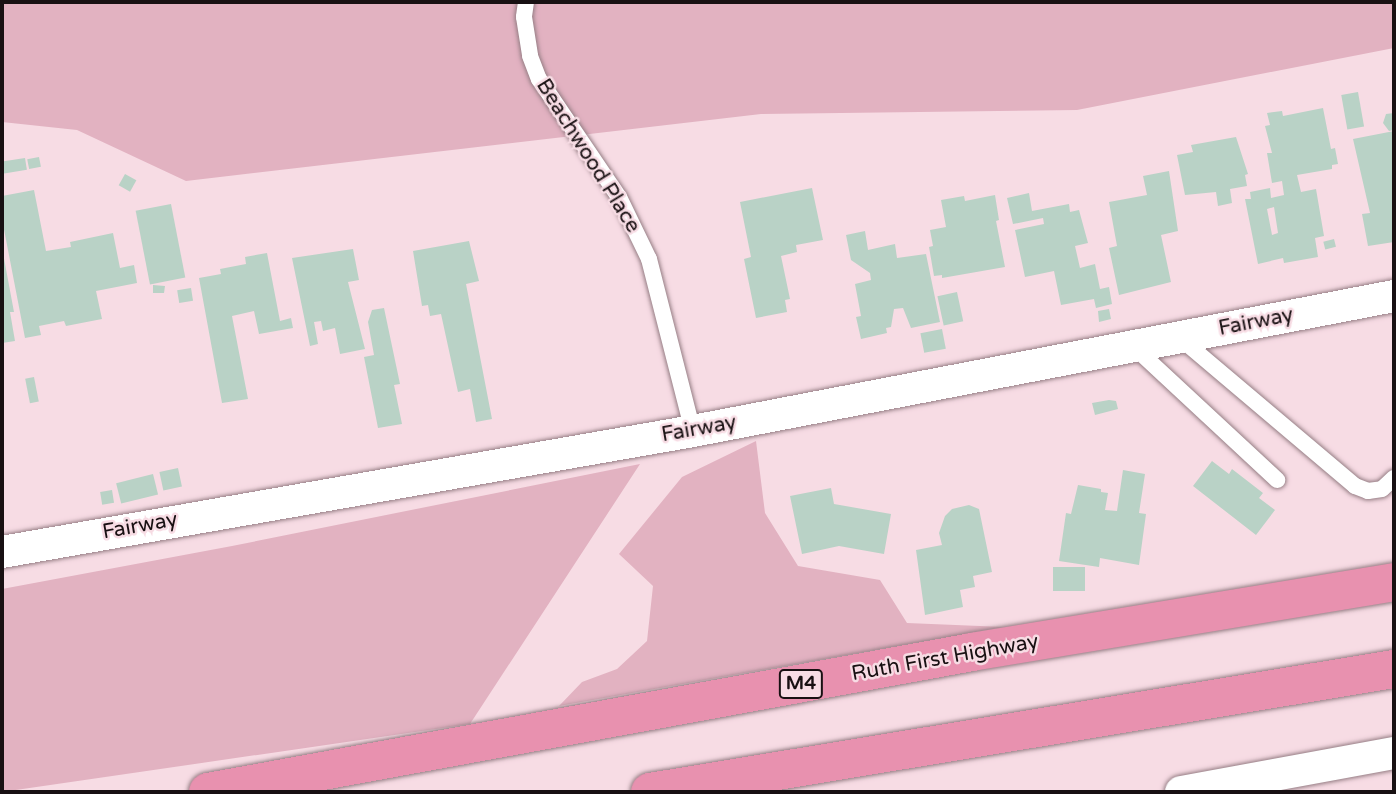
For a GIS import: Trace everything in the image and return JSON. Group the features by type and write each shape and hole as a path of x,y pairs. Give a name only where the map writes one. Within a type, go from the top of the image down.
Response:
{"highway":[{"name":"Ruth First Highway","path":"208,792 972,652 1394,582"},
{"path":"650,792 1394,669"}],"street":[{"name":"Fairway","path":"2,552 693,430 1394,296"},
{"path":"1181,792 1394,753"}],"lane":[{"name":"Beachwood Place","path":"526,2 524,17 530,57 539,79 619,197 649,259 693,430"},
{"path":"1178,337 1355,486 1368,491 1382,489 1394,478"},
{"path":"1133,346 1276,480"}],"shaded area":[{"path":"2,2 1394,2 1394,48 1077,110 761,114 186,181 77,130 2,122"},
{"path":"756,441 765,513 798,566 880,580 907,623 1004,627 559,706 582,682 617,669 647,641 653,586 619,554 682,477"},
{"path":"640,464 470,724 2,792 2,589"}],"building":[{"path":"1358,92 1364,126 1347,129 1341,95"},
{"path":"1323,108 1331,149 1335,148 1338,164 1332,165 1332,169 1297,175 1301,192 1316,189 1324,236 1315,238 1318,257 1284,263 1283,258 1258,264 1245,199 1251,199 1250,192 1270,188 1271,198 1284,195 1282,181 1272,183 1267,153 1272,153 1265,126 1270,125 1267,113 1282,111 1283,116","holes":["1274,207 1278,233 1272,235 1267,209"]},
{"path":"1394,113 1394,130 1389,131 1383,123 1386,114"},
{"path":"1394,131 1394,242 1368,246 1362,214 1370,213 1353,139"},
{"path":"1236,137 1248,174 1245,175 1247,186 1230,189 1232,203 1218,206 1216,192 1185,195 1177,155 1193,152 1191,145"},
{"path":"39,157 41,167 29,169 27,159"},
{"path":"25,158 27,170 4,173 2,162"},
{"path":"1169,171 1178,231 1161,235 1171,282 1119,295 1109,248 1117,246 1109,202 1147,195 1143,176"},
{"path":"125,174 136,180 130,192 119,185"},
{"path":"812,188 823,240 796,245 797,252 781,256 790,299 785,300 787,312 756,318 744,259 751,257 740,202"},
{"path":"34,190 46,251 71,247 70,242 113,233 120,268 134,265 137,283 96,291 102,319 66,326 64,321 39,326 41,335 25,338 2,219 2,196"},
{"path":"1029,193 1032,211 1069,204 1070,212 1079,210 1088,243 1075,246 1080,268 1095,264 1100,289 1109,287 1112,304 1096,308 1094,299 1061,305 1054,271 1025,277 1015,230 1044,224 1043,218 1013,224 1007,198"},
{"path":"995,195 999,220 996,221 1005,267 942,278 942,275 934,276 929,247 933,246 930,230 946,227 941,200 964,196 965,201"},
{"path":"171,204 185,278 150,284 136,211"},
{"path":"865,231 868,250 895,244 897,258 926,254 940,322 911,328 903,308 894,309 891,327 886,328 887,333 861,339 856,317 861,316 855,284 871,280 870,273 851,260 846,235"},
{"path":"1334,239 1336,247 1325,249 1323,242"},
{"path":"469,241 479,281 466,284 492,419 476,422 470,389 458,392 441,314 430,316 428,305 422,306 413,251"},
{"path":"353,249 359,280 348,282 365,349 340,354 335,328 323,331 321,321 314,322 318,344 310,346 292,258"},
{"path":"3,253 14,312 10,312 15,341 2,343"},
{"path":"267,253 280,321 291,318 293,328 259,334 254,311 232,316 248,399 222,403 199,278 221,274 220,269 246,264 245,257"},
{"path":"153,285 165,286 164,293 153,293"},
{"path":"191,288 193,301 179,303 177,290"},
{"path":"957,292 963,321 944,326 937,296"},
{"path":"384,308 400,384 394,385 402,424 378,428 364,357 374,355 368,322 372,310"},
{"path":"1109,309 1111,319 1099,322 1098,311"},
{"path":"942,329 946,349 924,353 920,333"},
{"path":"34,377 39,402 30,403 25,379"},
{"path":"1116,401 1118,409 1095,415 1092,403"},
{"path":"1212,461 1229,474 1232,469 1263,493 1259,498 1275,510 1256,535 1193,486"},
{"path":"178,468 182,487 163,491 159,472"},
{"path":"1123,470 1145,474 1139,513 1146,514 1139,565 1100,558 1099,567 1059,561 1066,513 1071,514 1078,485 1108,493 1105,510 1117,511"},
{"path":"153,474 158,494 121,504 116,483"},
{"path":"831,488 834,504 891,514 884,554 839,546 802,554 790,496"},
{"path":"112,490 114,503 102,505 100,492"},
{"path":"969,505 979,509 992,572 973,576 975,587 960,590 963,607 925,615 916,550 942,545 939,533 945,516 952,509"},
{"path":"1053,567 1085,567 1085,591 1053,591"}]}
